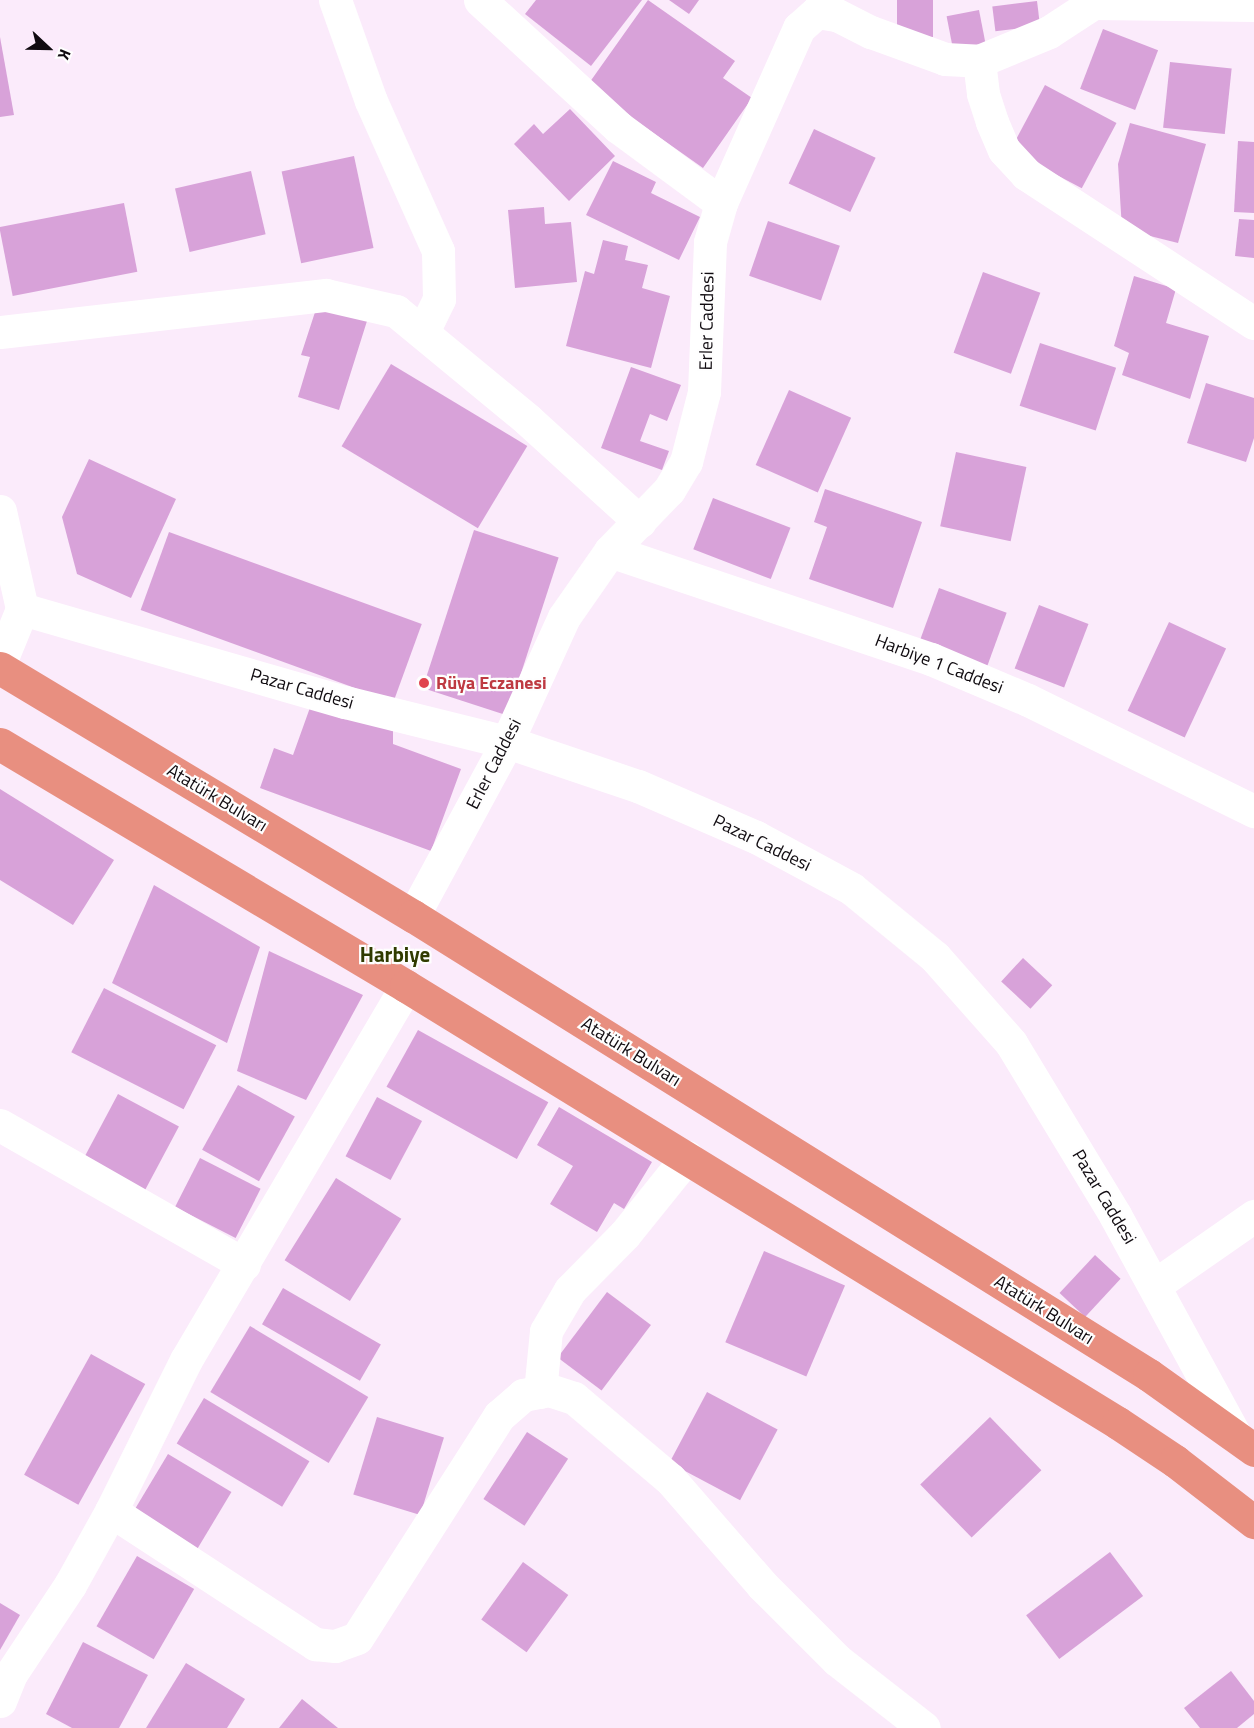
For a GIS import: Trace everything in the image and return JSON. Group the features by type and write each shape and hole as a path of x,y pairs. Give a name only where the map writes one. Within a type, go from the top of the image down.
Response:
{"highway":[{"name":"Atatürk Bulvarı","path":"0,668 412,916 1149,1375 1245,1443"},
{"path":"0,744 406,986 1118,1423 1175,1461 1254,1522"}],"street":[{"path":"335,0 371,101 438,251 439,299 423,332"},
{"path":"480,0 618,128 721,203"},
{"path":"1095,1 1254,5"},
{"name":"Erler Caddesi","path":"412,916 507,742 564,617 610,551 669,490 686,462 696,435 709,347 706,290 710,242 721,203 778,70 800,28 819,6 871,32 945,59 979,61 1049,32 1095,1"},
{"path":"979,61 983,94 992,122 1004,150 1026,174 1254,323"},
{"path":"0,332 326,295 396,311 528,420 639,522"},
{"path":"0,511 22,609 0,663"},
{"name":"Harbiye 1 Caddesi","path":"610,551 833,625 987,682 1254,811"},
{"name":"Pazar Caddesi","path":"22,609 345,702 507,742 638,786 756,837 852,889 936,957 1011,1043 1245,1443"},
{"path":"0,1701 11,1674 70,1585 111,1511 180,1371 406,986"},
{"path":"0,1125 244,1264"},
{"path":"540,1392 546,1331 570,1290 625,1234 687,1157"},
{"path":"1155,1286 1254,1216"},
{"path":"111,1511 315,1644 335,1646 357,1638 499,1416 523,1395 549,1390 574,1398 661,1472 762,1585 837,1660 924,1728"}],"building":[{"path":"536,0 642,0 591,66 525,14"},
{"path":"648,0 735,61 723,78 752,98 703,168 587,86"},
{"path":"669,0 699,0 689,14"},
{"path":"897,0 933,0 933,37 897,37"},
{"path":"1037,1 1040,26 995,31 992,6"},
{"path":"979,10 986,47 954,54 947,16"},
{"path":"1103,29 1158,50 1135,110 1080,89"},
{"path":"0,37 14,115 0,117"},
{"path":"1170,62 1232,68 1225,134 1163,128"},
{"path":"1045,85 1117,123 1082,188 1010,150"},
{"path":"570,109 615,156 569,201 514,144 534,124 543,134"},
{"path":"1130,123 1206,144 1178,243 1122,229 1118,164"},
{"path":"814,129 876,158 850,212 789,183"},
{"path":"1238,141 1254,142 1254,213 1234,212"},
{"path":"354,156 374,248 301,263 282,171"},
{"path":"613,161 656,182 651,193 700,217 679,260 586,215"},
{"path":"251,171 266,234 190,252 175,189"},
{"path":"124,203 137,272 13,296 0,227"},
{"path":"544,207 545,224 571,222 577,282 515,288 508,210"},
{"path":"1239,219 1254,220 1254,258 1235,256"},
{"path":"768,221 840,246 821,301 749,276"},
{"path":"603,240 628,246 625,260 648,265 642,288 670,296 651,368 566,346 585,271 594,274"},
{"path":"983,272 1040,293 1011,374 954,353"},
{"path":"1134,276 1176,289 1166,323 1209,336 1190,399 1122,375 1129,353 1114,346"},
{"path":"317,306 367,321 339,410 298,397 310,357 301,355"},
{"path":"1040,343 1116,368 1096,430 1020,406"},
{"path":"391,364 527,446 478,528 342,446"},
{"path":"631,367 681,385 667,421 650,414 640,441 669,451 662,470 601,448"},
{"path":"1206,383 1254,398 1254,438 1246,462 1187,443"},
{"path":"789,390 851,418 818,493 756,465"},
{"path":"956,452 1026,467 1011,541 940,526"},
{"path":"89,459 176,499 131,598 77,574 62,517"},
{"path":"825,489 922,522 893,608 809,579 827,527 814,522"},
{"path":"713,498 790,528 771,579 693,549"},
{"path":"474,530 559,558 507,715 423,688"},
{"path":"169,532 422,624 393,702 141,610"},
{"path":"939,588 1007,613 987,667 919,643"},
{"path":"1039,605 1088,624 1064,687 1015,668"},
{"path":"1169,622 1226,649 1185,737 1128,711"},
{"path":"312,702 393,731 393,744 461,769 431,851 260,788 274,748 293,755"},
{"path":"0,789 114,860 73,925 0,880"},
{"path":"154,885 260,947 227,1043 112,983"},
{"path":"269,951 363,995 306,1100 237,1071"},
{"path":"1023,958 1052,985 1030,1009 1001,981"},
{"path":"104,988 216,1045 184,1109 71,1052"},
{"path":"418,1030 548,1102 517,1159 386,1087"},
{"path":"238,1085 295,1117 259,1181 202,1150"},
{"path":"118,1094 179,1126 144,1192 83,1159"},
{"path":"377,1097 422,1121 391,1180 346,1156"},
{"path":"559,1107 652,1162 624,1209 614,1203 597,1232 550,1204 573,1166 537,1145"},
{"path":"200,1158 261,1189 236,1238 175,1207"},
{"path":"336,1178 401,1219 350,1301 285,1260"},
{"path":"764,1251 845,1285 806,1377 725,1342"},
{"path":"1095,1255 1121,1279 1085,1317 1060,1293"},
{"path":"283,1288 381,1344 360,1381 262,1324"},
{"path":"607,1292 651,1325 602,1391 558,1357"},
{"path":"250,1326 368,1397 329,1463 210,1392"},
{"path":"91,1354 145,1384 78,1505 24,1475"},
{"path":"707,1392 778,1430 740,1500 669,1463"},
{"path":"204,1398 309,1461 282,1507 177,1443"},
{"path":"377,1417 444,1437 420,1515 353,1494"},
{"path":"990,1417 1041,1470 972,1538 920,1484"},
{"path":"527,1432 568,1459 525,1526 483,1499"},
{"path":"168,1454 231,1492 196,1551 132,1513"},
{"path":"1110,1552 1143,1596 1059,1659 1026,1615"},
{"path":"137,1556 194,1589 154,1659 96,1626"},
{"path":"523,1562 568,1595 527,1652 481,1619"},
{"path":"0,1603 20,1615 0,1650"},
{"path":"83,1642 148,1675 119,1728 72,1728 46,1714"},
{"path":"186,1663 245,1699 227,1728 146,1728"},
{"path":"1231,1671 1254,1701 1254,1714 1237,1728 1200,1728 1184,1708"},
{"path":"302,1699 338,1728 279,1728"}],"place":[{"name":"Rüya Eczanesi","path":"424,683"}],"district":[{"name":"Harbiye","path":"395,954"}]}
